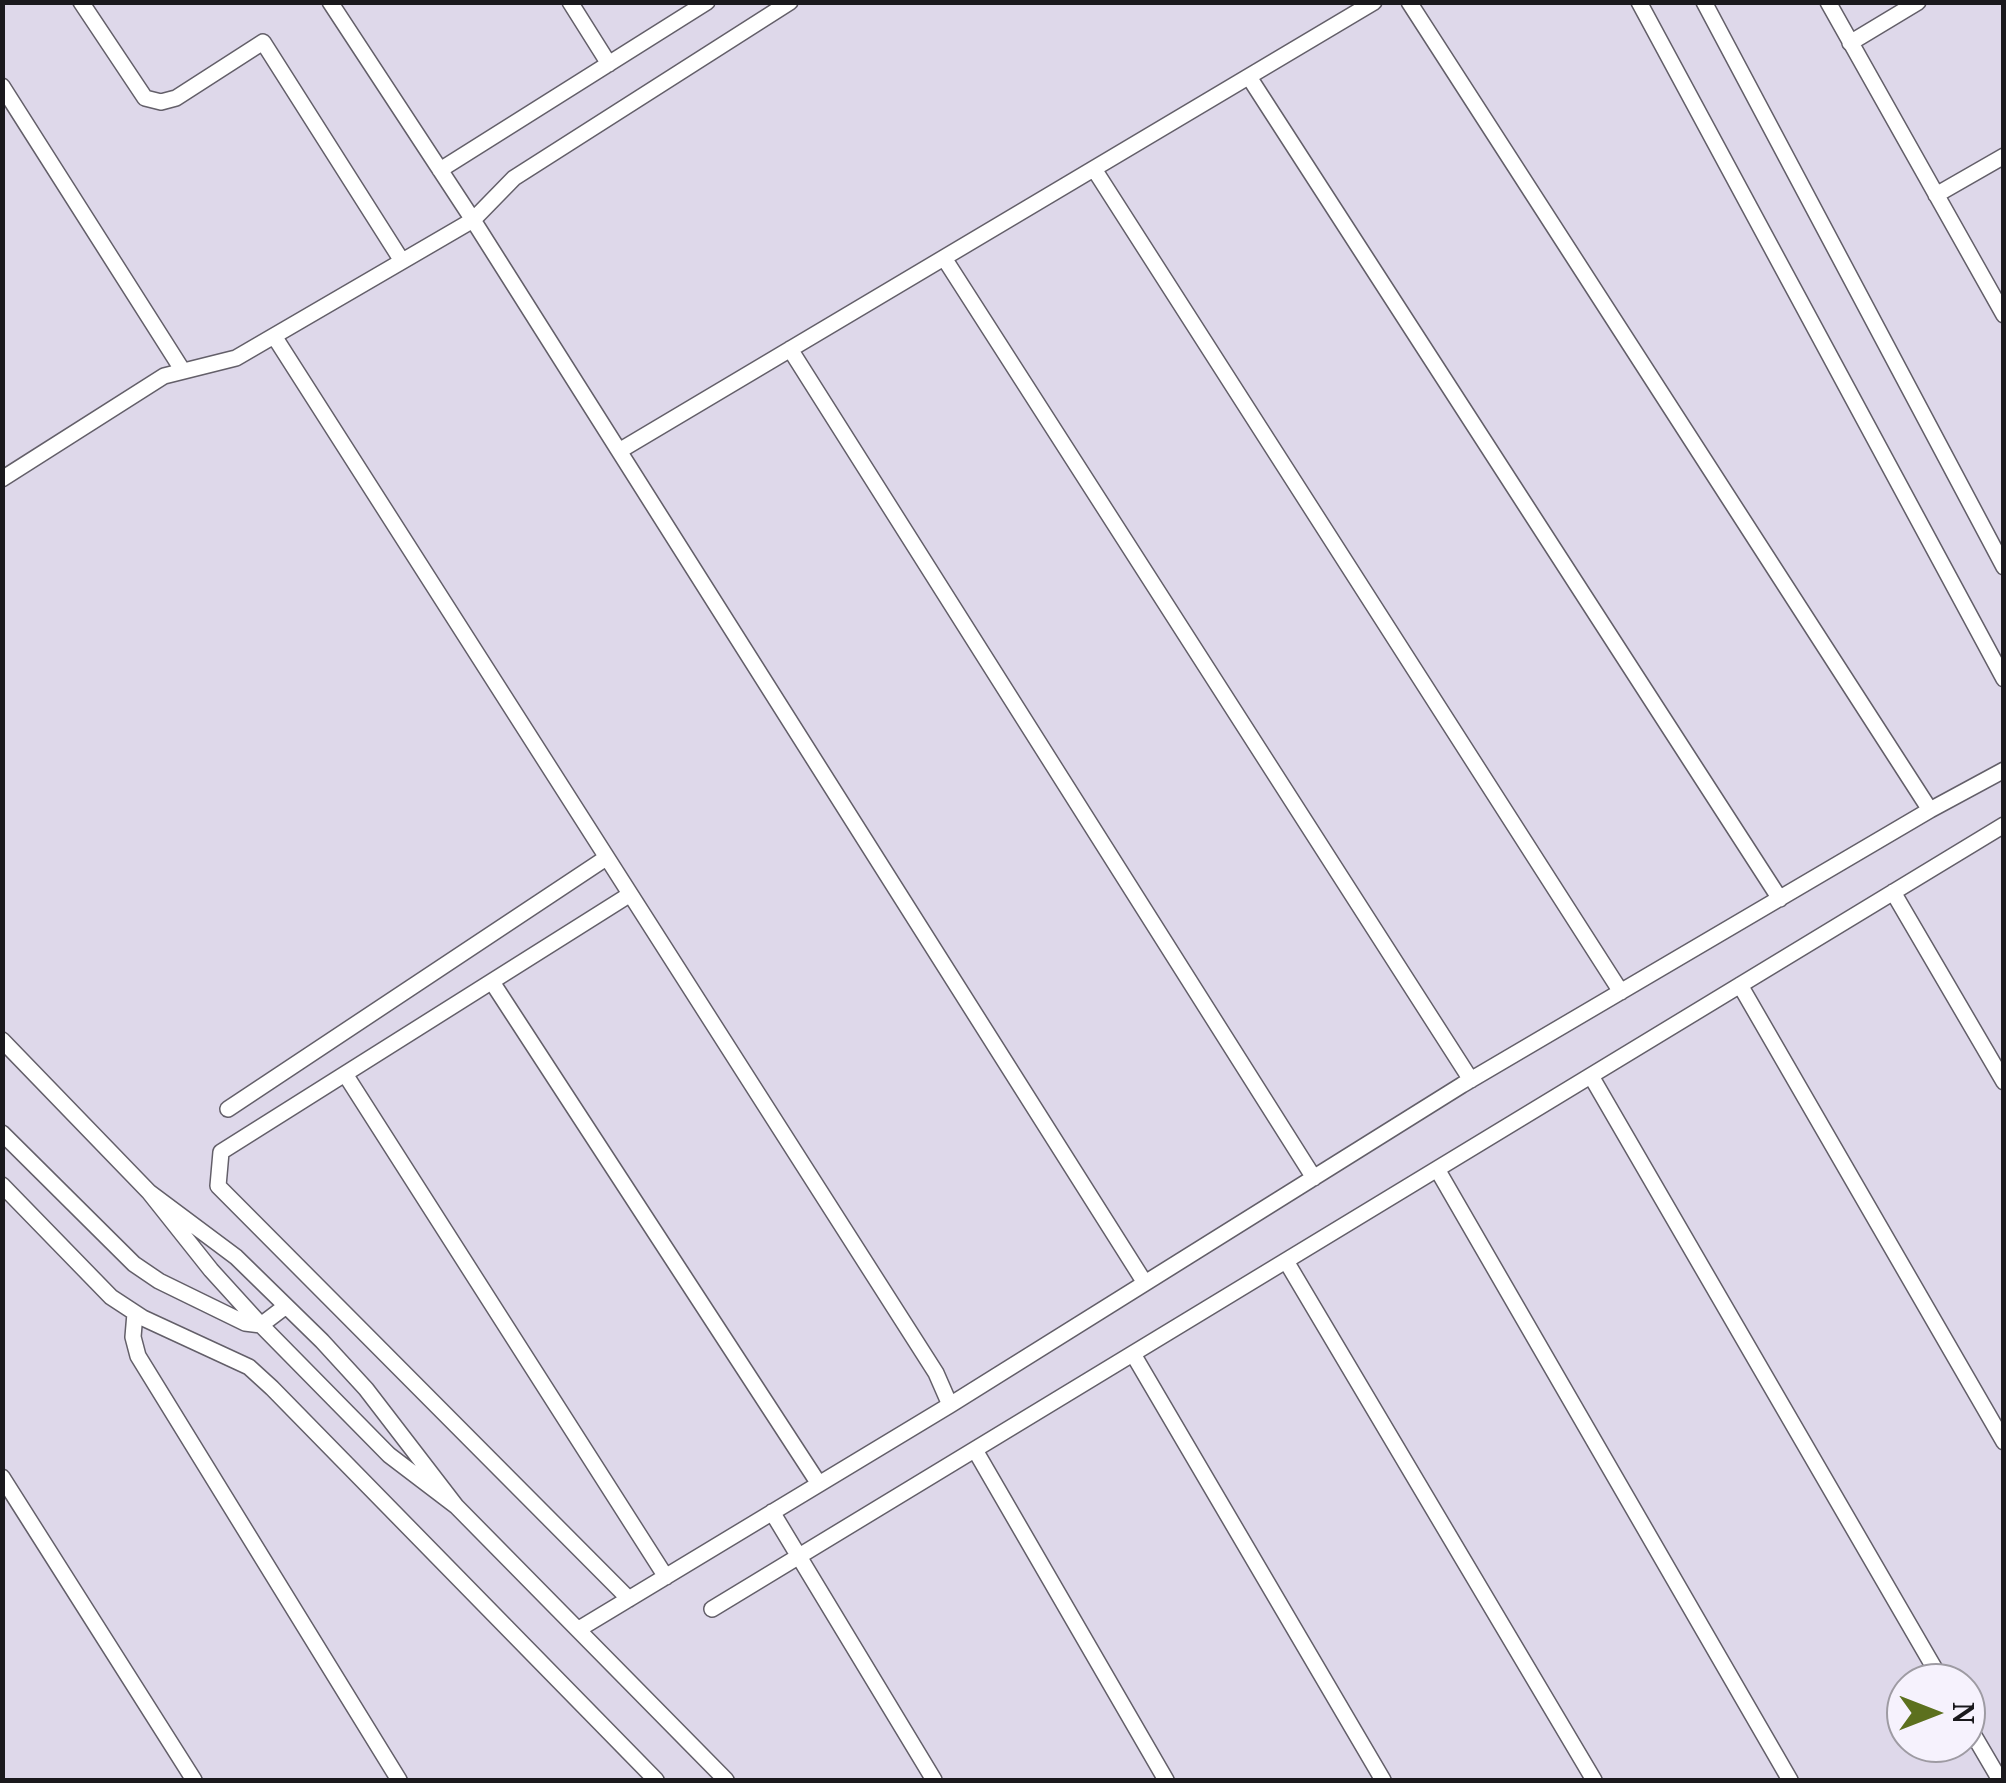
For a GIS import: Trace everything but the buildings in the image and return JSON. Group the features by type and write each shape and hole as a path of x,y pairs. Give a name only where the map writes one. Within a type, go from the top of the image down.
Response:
{"lane":[{"path":"81,2 146,98 161,102 176,98 263,42 402,260"},
{"path":"330,2 473,220 1145,1283"},
{"path":"570,2 609,64"},
{"path":"440,170 707,2"},
{"path":"2,479 164,376 236,358 473,220 514,178 790,2"},
{"path":"619,450 1374,2"},
{"path":"1409,2 1930,810"},
{"path":"1639,2 2004,680"},
{"path":"1704,2 2004,567"},
{"path":"1828,2 2004,315"},
{"path":"1850,42 1918,2"},
{"path":"1249,77 1780,899"},
{"path":"2,86 183,372"},
{"path":"1936,195 2004,156"},
{"path":"1094,169 1622,992"},
{"path":"944,258 1470,1080"},
{"path":"274,336 936,1372 950,1405"},
{"path":"790,349 1314,1178"},
{"path":"578,1630 950,1405 1470,1080 2004,770"},
{"path":"712,1610 2004,825"},
{"path":"228,1109 606,858"},
{"path":"1893,892 2004,1082"},
{"path":"629,1599 218,1186 221,1152 630,895"},
{"path":"492,982 819,1484"},
{"path":"1740,985 2004,1442"},
{"path":"2,1040 149,1192 211,1270 261,1324 389,1455 456,1506"},
{"path":"346,1074 666,1577"},
{"path":"1591,1076 1931,1663"},
{"path":"2,1133 134,1264 159,1281 246,1323 261,1324 286,1306"},
{"path":"1438,1170 1790,1780"},
{"path":"2,1185 111,1297 135,1313 249,1368 260,1378 656,1780"},
{"path":"149,1192 236,1257 286,1306 366,1389 456,1506 726,1780"},
{"path":"1286,1261 1594,1780"},
{"path":"135,1313 132,1337 138,1356 399,1780"},
{"path":"1133,1354 1384,1780"},
{"path":"975,1450 1166,1780"},
{"path":"2,1477 194,1780"},
{"path":"772,1512 934,1780"},
{"path":"1986,1756 2000,1780"}],"shaded area":[{"path":"3,3 2003,3 2003,1780 3,1780"}]}
